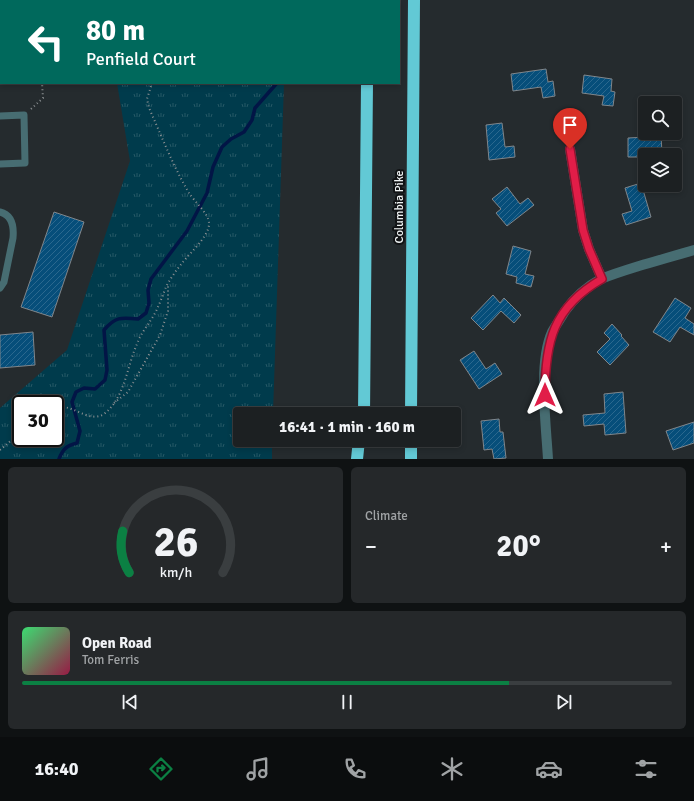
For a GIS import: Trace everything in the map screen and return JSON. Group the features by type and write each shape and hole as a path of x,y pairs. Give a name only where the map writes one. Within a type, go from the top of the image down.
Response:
{"highway":[{"name":"Columbia Pike","path":"411,407 414,0"},
{"path":"364,407 367,84"},
{"path":"357,459 358,447"},
{"path":"364,447 364,459"},
{"path":"411,447 411,459"}],"street":[{"path":"570,149 583,230 589,249 602,279"},
{"path":"548,459 545,407 545,367 548,348 552,333 576,296 586,288 602,279 694,250"}],"lane":[{"path":"0,116 24,115 25,163 0,164"},
{"path":"0,212 4,213 9,218 14,230 4,282 0,288"}],"path":[{"path":"24,115 43,98 42,84"},
{"path":"64,407 95,417 102,415 108,410 124,384 136,344 161,303 168,285 182,262 197,247 209,228 210,222 207,216 192,198 174,165 149,108 147,99 152,84"},
{"path":"112,404 128,392 160,335 168,311 168,285"},
{"path":"0,450 12,440"}],"green space":[{"path":"117,84 284,84 273,407 233,407 233,447 272,447 272,459 0,459 0,408 12,398 12,447 64,447 64,395 15,395 67,350 130,161"}],"building":[{"path":"546,69 548,82 553,81 555,96 543,98 541,87 513,91 511,74"},
{"path":"584,75 612,79 611,91 615,92 613,106 602,105 604,96 582,93"},
{"path":"502,123 505,147 514,146 515,157 489,160 486,125"},
{"path":"638,137 638,140 661,140 662,148 638,148 638,157 628,157 628,138"},
{"path":"638,184 638,192 644,192 651,217 626,225 622,214 632,211 625,188"},
{"path":"507,187 520,204 528,198 534,205 507,226 496,213 501,209 492,199"},
{"path":"54,212 84,222 52,317 21,307"},
{"path":"513,246 531,251 525,274 534,276 531,287 516,283 517,277 506,274"},
{"path":"493,295 500,303 504,298 521,315 514,323 501,311 483,330 471,318"},
{"path":"675,298 691,308 685,318 694,324 694,335 680,327 670,342 653,332"},
{"path":"612,324 629,345 610,365 597,352 610,339 604,333"},
{"path":"33,332 35,365 0,368 0,335"},
{"path":"474,351 486,369 495,363 502,374 479,389 460,360"},
{"path":"623,392 626,433 605,435 604,424 584,426 583,415 605,413 604,394"},
{"path":"499,419 500,432 503,432 506,458 494,459 492,449 484,450 481,421"},
{"path":"694,422 694,443 673,450 666,431"}],"waterway":[{"path":"59,459 65,448 77,443 80,431 72,402 76,392 84,388 95,389 105,380 107,370 104,330 115,320 123,318 138,319 146,313 149,303 148,290 151,279 187,231 207,193 213,167 222,147 231,139 244,132 252,120 255,108 276,84"}],"route":[{"path":"545,395 545,367 552,333 576,296 586,288 602,279 589,249 583,230 570,149"}]}
